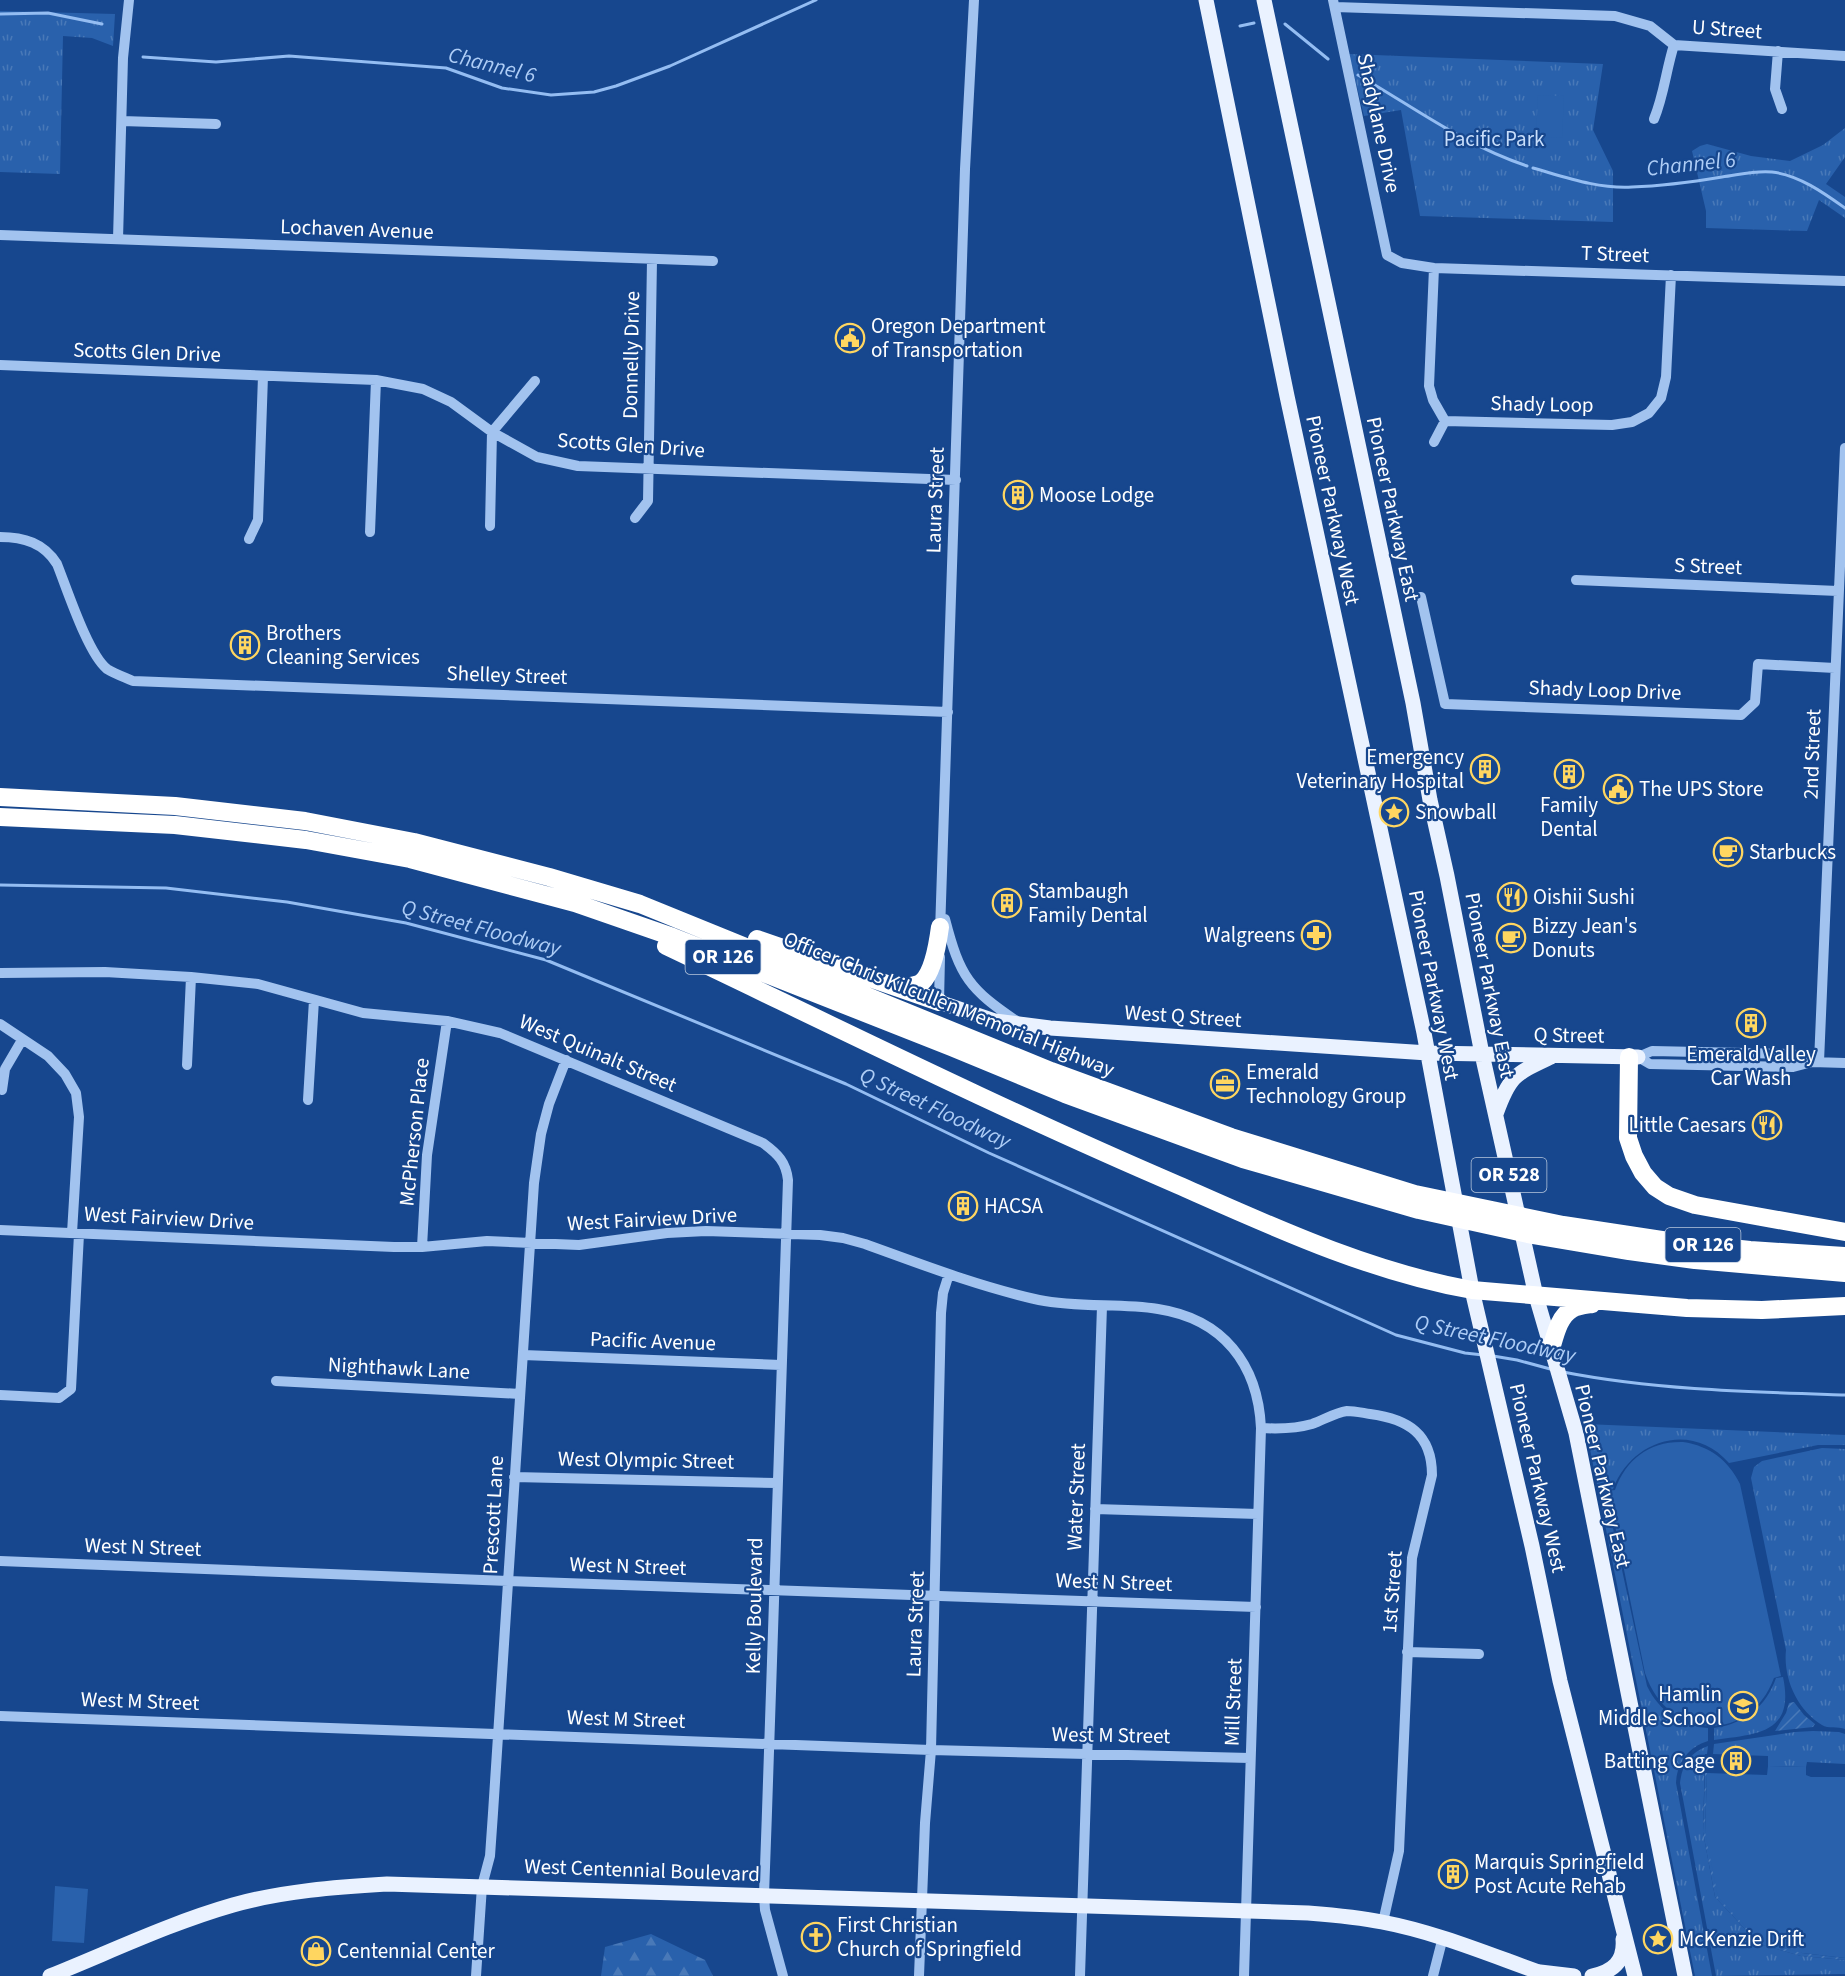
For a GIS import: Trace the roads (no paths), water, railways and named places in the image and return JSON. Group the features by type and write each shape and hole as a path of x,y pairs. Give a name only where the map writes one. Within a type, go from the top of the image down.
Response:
{"highway":[{"name":"Officer Chris Kilcullen Memorial Highway","path":"0,797 176,806 305,821 414,842 549,877 640,904 1051,1071 1417,1202"},
{"name":"Officer Chris Kilcullen Memorial Highway","path":"0,817 175,825 306,840 410,860 575,903 673,937 1065,1094 1243,1159 1417,1202 1695,1260 1845,1273"},
{"path":"575,903 1136,1167 1278,1228 1402,1274 1472,1290 1687,1308 1762,1310 1845,1306"},
{"path":"640,904 703,921 939,1002"},
{"path":"894,987 917,984 926,976 940,927"},
{"path":"1633,1057 1628,1138 1643,1173 1655,1187 1669,1196 1695,1205 1845,1232"},
{"name":"Officer Chris Kilcullen Memorial Highway","path":"1564,1233 1845,1256"},
{"path":"1551,1349 1559,1327 1572,1308 1602,1301"}],"main road":[{"name":"Pioneer Parkway West","path":"1206,0 1287,396 1428,1053 1472,1290 1532,1546 1560,1681 1635,1976"},
{"name":"Pioneer Parkway East","path":"1264,0 1413,703 1430,800 1482,1054 1536,1296 1576,1433 1685,1976"},
{"name":"West Q Street","path":"939,1002 975,1015 1024,1026 1428,1053"},
{"name":"Q Street","path":"1428,1053 1633,1057"},
{"path":"1496,1115 1504,1090 1511,1081 1522,1071 1554,1056"},
{"name":"West Centennial Boulevard","path":"50,1976 189,1920 234,1905 284,1894 387,1884 1308,1913 1383,1922 1443,1937 1545,1974 1574,1976"},
{"path":"1592,1976 1605,1974 1621,1957 1624,1947 1622,1927"}],"street":[{"path":"118,239 123,58 129,0"},
{"name":"Laura Street","path":"939,1002 965,181 974,0"},
{"name":"U Street","path":"1334,4 1615,16 1650,26 1674,45 1845,56"},
{"name":"Shadylane Drive","path":"1334,4 1387,255"},
{"name":"U Street","path":"1654,119 1661,102 1667,65 1674,45"},
{"name":"U Street","path":"1778,51 1775,89 1782,109"},
{"path":"122,121 216,124"},
{"name":"Lochaven Avenue","path":"0,235 713,261"},
{"name":"T Street","path":"1387,255 1402,263 1434,268 1845,281"},
{"name":"Donnelly Drive","path":"635,518 648,501 652,260"},
{"path":"1434,268 1429,386 1433,400 1445,421 1434,442"},
{"name":"Shady Loop","path":"1445,421 1612,425 1632,422 1649,413 1661,398 1666,377 1671,275"},
{"name":"Scotts Glen Drive","path":"0,365 376,380 423,389 452,402 492,432 537,458 578,466 956,480"},
{"path":"249,539 258,520 263,376"},
{"path":"370,532 376,380"},
{"path":"490,526 492,432 535,381"},
{"name":"2nd Street","path":"1816,1062 1838,676 1838,591 1845,448"},
{"name":"Shelley Street","path":"0,537 29,540 51,554 92,651 106,668 133,681 948,712"},
{"name":"S Street","path":"1576,580 1838,591"},
{"name":"Shady Loop Drive","path":"1421,597 1444,704 1741,715 1755,702 1758,664 1838,676"},
{"path":"941,904 958,963 968,980 981,995 1024,1026"},
{"name":"West Quinalt Street","path":"0,973 105,972 258,984 363,1013 447,1021 500,1033 763,1143 778,1154 786,1167 788,1180 785,1234"},
{"path":"187,1065 191,977"},
{"path":"308,1100 314,1000"},
{"name":"McPherson Place","path":"422,1247 427,1155 447,1021"},
{"path":"0,1024 48,1056 65,1074 76,1094 79,1117 71,1389 59,1398 0,1395"},
{"path":"2,1090 5,1069 22,1040"},
{"name":"Q Street","path":"1633,1057 1650,1064 1792,1067 1816,1062 1845,1063"},
{"name":"Prescott Lane","path":"476,1976 482,1886 490,1856 534,1183 541,1134 549,1104 566,1060"},
{"name":"West Fairview Drive","path":"0,1230 394,1247 422,1247 487,1240 579,1245 667,1233 706,1231 820,1235 843,1238 1004,1292 1042,1301 1155,1308 1193,1318 1222,1337 1234,1350 1253,1380 1262,1428"},
{"name":"Kelly Boulevard","path":"783,1976 765,1910 764,1895 785,1234"},
{"name":"Laura Street","path":"919,1976 925,1823 931,1750 941,1313 949,1274"},
{"name":"Water Street","path":"1080,1976 1102,1306"},
{"name":"Pacific Avenue","path":"523,1355 781,1365"},
{"name":"Nighthawk Lane","path":"276,1381 520,1394"},
{"name":"1st Street","path":"1262,1428 1298,1428 1334,1414 1349,1411 1384,1415 1412,1427 1423,1438 1432,1462 1432,1475 1412,1558 1400,1851 1383,1922"},
{"name":"Mill Street","path":"1244,1976 1262,1428"},
{"name":"West Olympic Street","path":"514,1477 777,1483"},
{"path":"1095,1509 1258,1514"},
{"name":"West N Street","path":"0,1561 1256,1606"},
{"path":"1407,1652 1479,1654"},
{"name":"West M Street","path":"0,1716 931,1750 1250,1758"},
{"path":"1433,1976 1443,1937"}],"waterway":[{"name":"Channel 6","path":"143,57 216,62 289,56 446,68 502,88 551,95 594,92 670,66 816,0"},
{"name":"Channel 6","path":"0,14 48,13 102,24"},
{"name":"Channel 6","path":"1240,26 1254,23"},
{"name":"Channel 6","path":"1285,24 1328,59"},
{"name":"Channel 6","path":"1358,75 1461,137 1527,166"},
{"name":"Channel 6","path":"1533,168 1582,182 1619,187 1666,185 1753,172 1772,172 1801,181 1845,208"},
{"name":"Q Street Floodway","path":"0,885 166,888 287,902 406,923 546,960 846,1084 989,1153 1396,1335 1465,1353 1483,1355"},
{"name":"Q Street Floodway","path":"1493,1356 1554,1370"},
{"name":"Q Street Floodway","path":"1563,1372 1668,1386 1845,1395"}],"place":[{"name":"Oregon Department of Transportation","path":"850,338"},
{"name":"Moose Lodge","path":"1018,495"},
{"name":"Brothers Cleaning Services","path":"245,645"},
{"name":"Emergency Veterinary Hospital","path":"1485,769"},
{"name":"Family Dental","path":"1569,774"},
{"name":"The UPS Store","path":"1618,789"},
{"name":"Snowball","path":"1394,812"},
{"name":"Starbucks","path":"1728,852"},
{"name":"Oishii Sushi","path":"1512,897"},
{"name":"Stambaugh Family Dental","path":"1007,903"},
{"name":"Walgreens","path":"1316,935"},
{"name":"Bizzy Jean's Donuts","path":"1511,938"},
{"name":"Emerald Valley Car Wash","path":"1751,1023"},
{"name":"Emerald Technology Group","path":"1225,1084"},
{"name":"Little Caesars","path":"1767,1125"},
{"name":"HACSA","path":"963,1206"},
{"name":"Hamlin Middle School","path":"1743,1706"},
{"name":"Batting Cage","path":"1736,1761"},
{"name":"Marquis Springfield Post Acute Rehab","path":"1453,1874"},
{"name":"First Christian Church of Springfield","path":"816,1937"},
{"name":"McKenzie Drift","path":"1658,1939"},
{"name":"Centennial Center","path":"316,1951"}],"park label":[{"name":"Pacific Park","path":"1494,139"}]}
